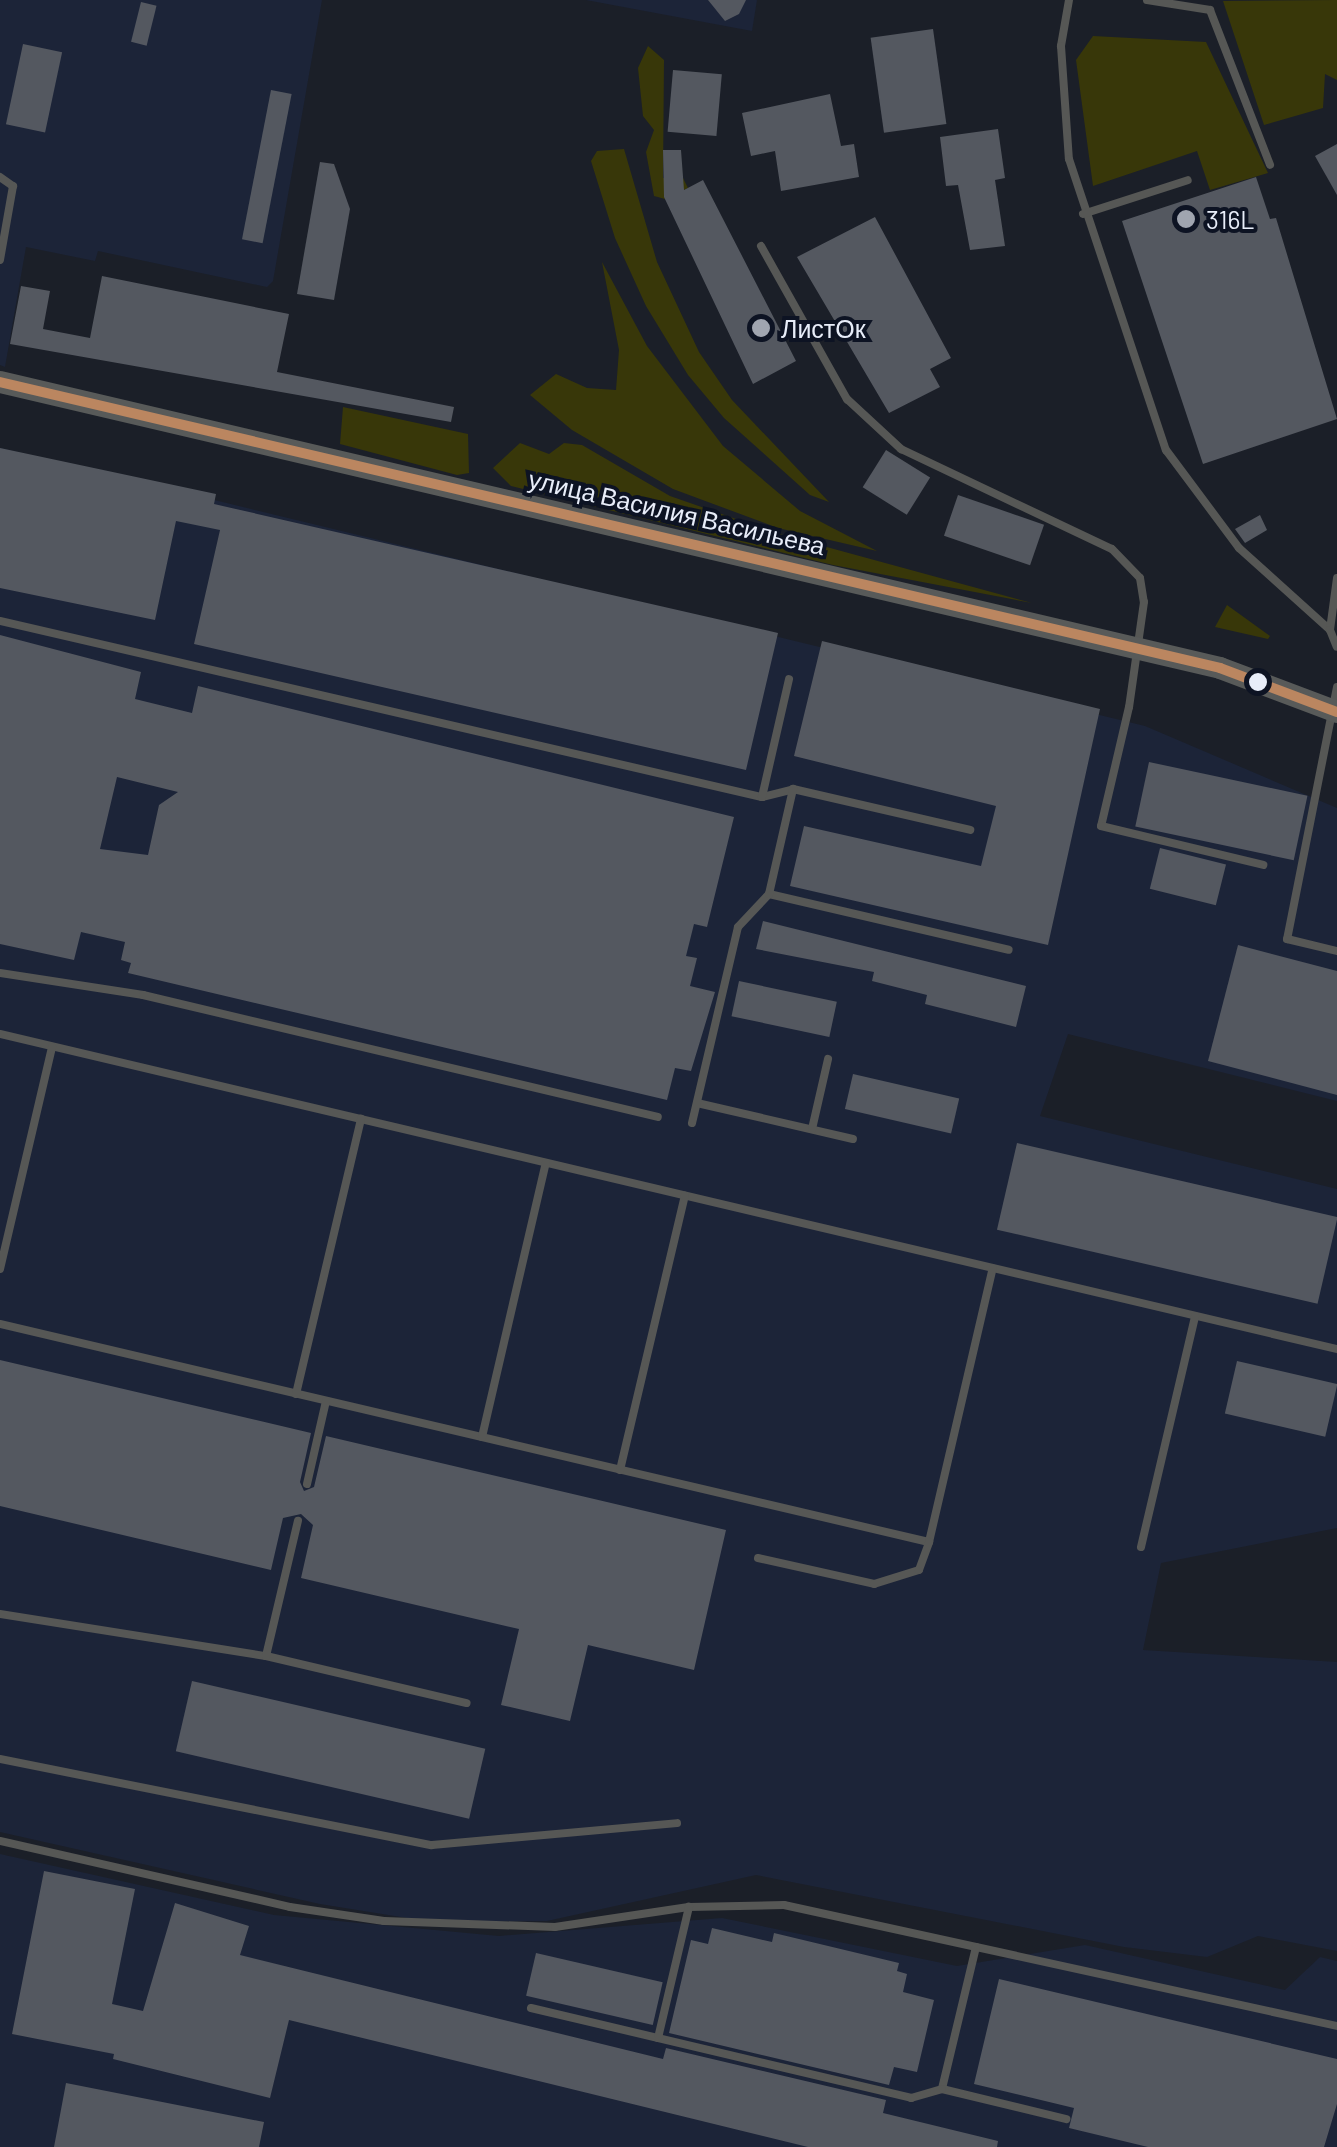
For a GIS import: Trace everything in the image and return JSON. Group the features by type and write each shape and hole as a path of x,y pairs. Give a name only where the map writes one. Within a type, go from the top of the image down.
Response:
{"main road":[{"name":"улица Василия Васильева","path":"0,382 1138,648 1336,703"}],"lane":[{"path":"1069,0 1061,46 1069,158 1083,214 1166,450 1238,548 1333,626"},
{"path":"1148,0 1195,4 1210,10 1270,165"},
{"path":"0,177 13,186 0,260"},
{"path":"1083,214 1188,180"},
{"path":"761,246 847,400 901,450 1112,549 1140,578 1144,602 1138,648 1101,826 1263,865"},
{"path":"1337,578 1333,626 1337,647"},
{"path":"0,621 762,797 793,789 970,830"},
{"path":"762,797 789,678"},
{"path":"1336,703 1287,939 1337,951"},
{"path":"1323,780 1337,783"},
{"path":"692,1124 738,927 768,894 793,789"},
{"path":"768,894 1008,950"},
{"path":"0,973 143,995 658,1117"},
{"path":"0,1034 1337,1350"},
{"path":"0,1269 52,1047"},
{"path":"812,1129 828,1060"},
{"path":"697,1102 853,1138"},
{"path":"296,1394 360,1119"},
{"path":"482,1437 546,1163"},
{"path":"620,1470 684,1196"},
{"path":"758,1558 874,1584 920,1570 993,1268"},
{"path":"1141,1547 1196,1316"},
{"path":"0,1324 929,1542"},
{"path":"306,1484 326,1400"},
{"path":"266,1656 298,1521"},
{"path":"0,1614 266,1656 468,1703"},
{"path":"0,1759 432,1844 678,1823"},
{"path":"0,1841 290,1907 384,1921 538,1928 689,1908 784,1905 1337,2026"},
{"path":"658,2038 689,1908"},
{"path":"942,2089 976,1947"},
{"path":"530,2008 911,2098 942,2089 1066,2118"}],"shaded area":[{"path":"0,0 322,0 273,281 267,287 98,251 95,261 26,247 5,367 0,365"},
{"path":"586,0 757,0 752,31"},
{"path":"1337,0 1337,80 1325,74 1323,108 1264,125 1223,1"},
{"path":"1093,36 1206,42 1268,173 1210,190 1197,151 1093,186 1076,60"},
{"path":"648,46 664,60 663,178 683,178 688,188 665,199 654,196 646,152 654,130 643,116 638,68"},
{"path":"624,149 657,262 699,352 732,400 829,502 810,495 724,418 688,375 646,306 615,238 591,161 597,151"},
{"path":"602,262 647,346 723,446 800,511 877,551 778,528 673,489 572,430 530,395 556,374 587,388 616,390 619,350"},
{"path":"343,407 468,434 469,473 457,475 340,444"},
{"path":"520,443 549,454 564,443 582,445 670,496 779,534 1032,603 833,565 511,486 493,468"},
{"path":"0,448 1145,726 1337,808 1337,1101 1068,1034 1040,1116 1337,1189 1337,1528 1161,1563 1143,1650 1337,1662 1337,1951 1258,1936 1207,1957 1124,1947 756,1875 547,1921 432,1922 320,1904 0,1832"},
{"path":"1227,605 1270,636 1268,639 1215,627"},
{"path":"0,1854 274,1915 499,1936 722,1918 957,1966 1085,1945 1285,1990 1320,1957 1337,1961 1337,2147 0,2147"}],"building":[{"path":"708,0 746,0 739,14 725,21"},
{"path":"141,2 157,6 147,46 131,42"},
{"path":"933,29 946,124 884,133 871,38"},
{"path":"23,44 62,52 45,133 6,124"},
{"path":"673,70 722,74 716,136 668,132"},
{"path":"271,90 292,94 263,243 242,239"},
{"path":"830,94 841,146 854,144 859,177 781,191 775,151 751,156 742,113"},
{"path":"998,129 1005,178 995,180 1005,246 970,250 958,185 946,186 940,137"},
{"path":"1337,144 1337,195 1315,156"},
{"path":"663,150 681,150 684,190 703,180 796,361 753,384 664,197"},
{"path":"320,162 334,164 350,209 334,300 297,294"},
{"path":"1256,177 1270,219 1276,218 1337,419 1203,464 1122,221"},
{"path":"875,217 951,358 930,369 940,387 889,413 797,257"},
{"path":"102,276 289,314 277,372 454,407 451,422 10,344 21,286 50,291 43,329 90,338"},
{"path":"0,448 216,494 214,504 778,633 746,770 194,644 220,530 176,521 155,620 0,588"},
{"path":"886,450 930,478 907,515 863,487"},
{"path":"958,495 1044,525 1030,565 944,536"},
{"path":"1260,515 1267,530 1245,543 1235,529"},
{"path":"0,635 141,672 135,699 192,713 198,686 734,817 707,927 694,924 686,956 697,958 690,986 715,992 691,1071 675,1068 667,1100 128,973 131,963 121,960 125,942 81,932 74,960 0,944","holes":["117,777 178,792 159,805 148,855 100,849"]},
{"path":"822,641 1100,709 1048,945 790,886 804,826 981,866 996,806 794,756"},
{"path":"1149,762 1307,796 1294,860 1135,827"},
{"path":"1160,848 1226,864 1216,905 1150,889"},
{"path":"763,921 1026,986 1016,1027 925,1004 927,995 872,981 874,972 756,949"},
{"path":"1238,945 1337,971 1337,1095 1208,1061"},
{"path":"739,981 837,1002 829,1037 732,1016"},
{"path":"853,1074 959,1099 951,1134 845,1109"},
{"path":"1017,1143 1337,1217 1318,1304 997,1230"},
{"path":"0,1360 311,1433 300,1482 304,1491 314,1487 326,1436 726,1530 694,1670 588,1645 570,1721 501,1705 519,1629 301,1578 313,1525 301,1514 283,1518 271,1570 0,1506"},
{"path":"1237,1361 1337,1384 1325,1437 1225,1414"},
{"path":"192,1681 485,1749 469,1819 176,1751"},
{"path":"44,1871 135,1889 112,2004 143,2011 175,1903 249,1926 240,1955 663,2059 666,2048 886,2100 883,2113 998,2141 997,2147 808,2147 289,2020 270,2098 113,2059 114,2054 12,2034"},
{"path":"712,1928 772,1942 774,1933 899,1963 897,1971 907,1974 903,1992 934,2000 917,2072 894,2067 889,2085 669,2033 691,1940 708,1944"},
{"path":"536,1953 663,1982 653,2025 526,1996"},
{"path":"999,1979 1337,2059 1337,2104 1324,2147 1148,2147 1069,2128 1074,2108 974,2084"},
{"path":"66,2083 264,2122 259,2147 54,2147"}],"transit line":[{"path":"0,382 1220,668 1337,712"}],"place":[{"name":"316L","path":"1186,219"},
{"name":"ЛистОк","path":"761,328"}]}
